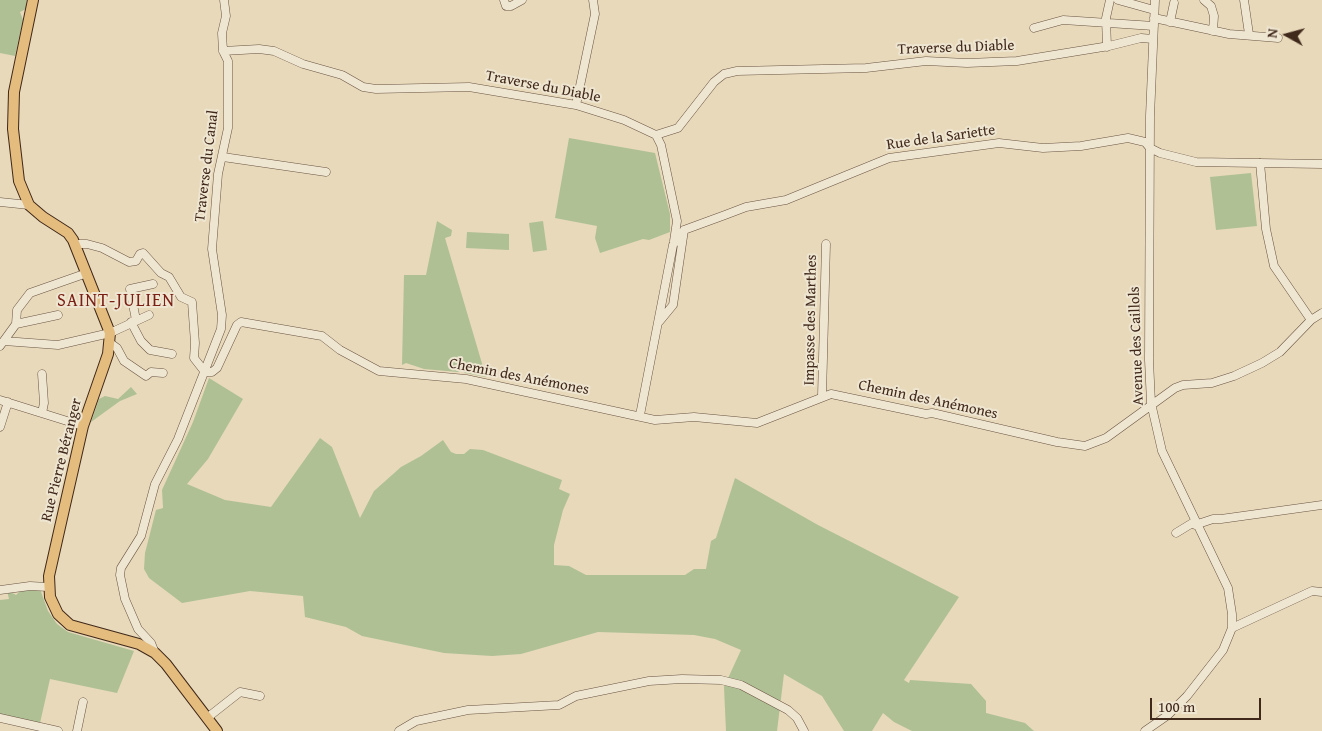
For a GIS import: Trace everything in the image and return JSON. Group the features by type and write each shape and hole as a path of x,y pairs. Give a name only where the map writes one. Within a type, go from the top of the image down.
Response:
{"main road":[{"path":"33,0 17,74 12,130 19,181 28,205 68,233 75,244 110,338"},
{"name":"Rue Pierre Béranger","path":"48,587 83,426 108,354 110,338"},
{"path":"48,587 53,606 70,625 138,644 155,654 166,664 217,731"}],"street":[{"path":"223,51 222,33 226,16 224,0"},
{"path":"504,0 506,6 511,6 522,0"},
{"path":"576,105 595,14 593,0"},
{"path":"1107,47 1110,0"},
{"path":"1118,0 1170,22 1229,34 1249,34 1278,38"},
{"name":"Avenue des Caillols","path":"1145,731 1168,715 1199,682 1223,650 1232,628 1228,588 1195,523 1162,451 1151,403 1149,340 1150,78 1153,60 1155,0"},
{"path":"1204,0 1211,6 1214,16 1213,31"},
{"path":"1244,0 1249,34"},
{"path":"1170,22 1174,3"},
{"path":"1034,28 1063,20 1154,26"},
{"name":"Traverse du Diable","path":"223,51 258,49 274,51 303,64 342,75 363,87 376,89 469,87 576,105 624,120 656,135 678,128 714,82 724,74 737,71 866,68 926,61 994,62 1107,47 1142,38 1153,39"},
{"name":"Traverse du Canal","path":"205,372 220,335 222,322 212,240 218,174 226,144 229,108 228,61 223,51"},
{"path":"640,415 677,221 661,145 656,135"},
{"name":"Rue de la Sariette","path":"684,230 746,208 786,200 871,164 905,155 999,143 1043,148 1081,146 1128,138 1145,142 1150,148 1160,153 1196,162 1322,164"},
{"path":"223,157 326,172"},
{"path":"1260,163 1266,229 1274,266 1311,320"},
{"path":"0,202 28,205"},
{"path":"658,323 672,305 684,230 677,221"},
{"path":"673,245 684,230"},
{"path":"75,244 87,244 102,248 126,261 133,262 138,259 140,254 143,254 161,273 169,277 181,297 192,302 194,358 205,372"},
{"name":"Impasse des Marthes","path":"822,396 826,244"},
{"path":"2,344 16,324 17,310 30,293 87,273"},
{"path":"153,284 130,289 134,321 150,350 172,354"},
{"name":"Chemin des Anémones","path":"155,654 151,643 138,629 124,599 120,583 121,568 141,536 155,484 178,439 205,372 212,372 217,368 237,325 241,322 322,336 340,350 379,371 466,379 640,415 655,420 694,416 757,422 831,394 926,414 932,413 1057,442 1085,446 1106,438 1151,403 1183,385 1212,383 1234,376 1262,363 1280,352 1311,320 1322,313"},
{"path":"16,324 58,315"},
{"path":"2,344 51,346 110,338 134,321 149,315"},
{"path":"110,338 124,361 146,376 151,372 163,373"},
{"path":"42,374 44,403 42,413"},
{"path":"0,400 83,426"},
{"path":"0,427 8,402"},
{"path":"1176,533 1195,523 1213,519 1322,505"},
{"path":"0,590 30,586 48,587"},
{"path":"1232,628 1312,591 1322,592"},
{"path":"399,731 416,721 468,710 559,705 576,696 649,681 682,679 720,680 741,685 788,710 797,718 804,731"},
{"path":"207,718 240,692 260,696"},
{"path":"77,731 83,702"},
{"path":"0,718 58,731"}],"green space":[{"path":"0,0 27,0 26,9 20,12 23,20 15,56 0,53"},
{"path":"569,138 655,153 670,214 670,232 649,240 643,239 600,253 595,238 597,226 555,218"},
{"path":"1251,173 1257,226 1216,230 1210,177"},
{"path":"437,221 452,230 451,236 445,238 486,377 465,373 461,370 458,372 424,369 406,363 402,365 404,275 426,275"},
{"path":"543,221 547,250 533,252 529,223"},
{"path":"467,232 509,234 509,250 466,248"},
{"path":"209,378 243,399 208,459 187,484 225,500 271,507 320,438 332,447 360,518 374,491 401,467 421,456 443,440 451,452 456,454 464,454 470,449 483,450 562,480 559,489 570,494 563,510 554,545 554,565 569,566 586,575 685,575 694,569 706,569 711,541 716,538 735,478 818,525 959,597 904,680 909,683 910,680 971,684 986,701 986,713 1025,723 1034,731 912,731 894,722 883,713 872,731 844,731 822,696 784,674 777,731 726,731 724,687 741,650 715,639 694,635 598,632 521,654 492,656 444,653 362,636 346,627 305,617 303,596 250,591 182,603 149,578 144,569 145,553 156,510 163,508 162,490 193,422"},
{"path":"131,387 137,394 120,401 91,422 99,399 105,396 118,399"},
{"path":"23,588 40,589 48,611 57,624 68,632 134,651 117,693 50,679 40,723 0,715 0,600 9,599 7,590 16,595"}],"district":[{"name":"SAINT-JULIEN","path":"116,301"}]}
